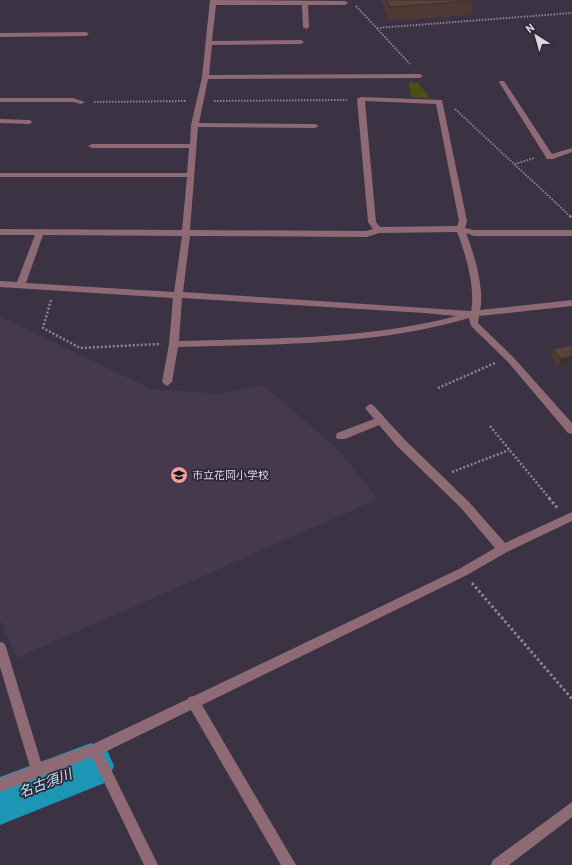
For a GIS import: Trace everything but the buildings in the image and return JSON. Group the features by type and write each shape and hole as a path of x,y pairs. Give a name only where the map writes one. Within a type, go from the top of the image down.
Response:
{"street":[{"path":"167,382 174,344 178,295 186,234 195,124 205,77 213,1 345,4"},
{"path":"305,3 306,27"},
{"path":"0,35 86,34"},
{"path":"209,43 302,42"},
{"path":"205,77 420,76"},
{"path":"502,82 550,157 572,150"},
{"path":"378,230 372,222 361,99 439,102 464,221 460,229"},
{"path":"0,100 73,100 81,102"},
{"path":"0,122 30,122"},
{"path":"195,124 315,126"},
{"path":"92,146 193,146"},
{"path":"0,175 192,175"},
{"path":"460,229 465,240 477,303 473,314 474,324 504,354 572,430"},
{"path":"0,232 367,234 378,230 460,229 474,233 572,232"},
{"path":"20,286 40,232"},
{"path":"0,284 473,314"},
{"path":"174,344 364,337 444,323 473,314 572,303"},
{"path":"370,408 401,443 465,505 503,549"},
{"path":"341,436 381,420"},
{"path":"0,786 37,770 95,750 193,701 463,572 503,549 569,517"},
{"path":"0,647 37,770"},
{"path":"193,701 288,865"},
{"path":"95,750 151,865"},
{"path":"498,865 572,810"}],"path":[{"path":"356,6 420,76"},
{"path":"377,28 572,13"},
{"path":"81,102 361,99"},
{"path":"439,102 447,102 516,164 572,218"},
{"path":"516,164 548,154"},
{"path":"54,288 43,328 80,348 174,344"},
{"path":"438,388 498,362 504,354"},
{"path":"490,426 509,450 569,517"},
{"path":"437,478 509,450"},
{"path":"463,572 572,700"}],"shaded area":[{"path":"409,82 418,83 430,98 411,97"},
{"name":"市立花岡小学校","path":"0,316 151,389 220,394 263,385 340,451 378,499 17,658 0,620"}],"waterway":[{"name":"名古須川","path":"0,801 91,766"}],"place":[{"name":"市立花岡小学校","path":"179,475"}]}
